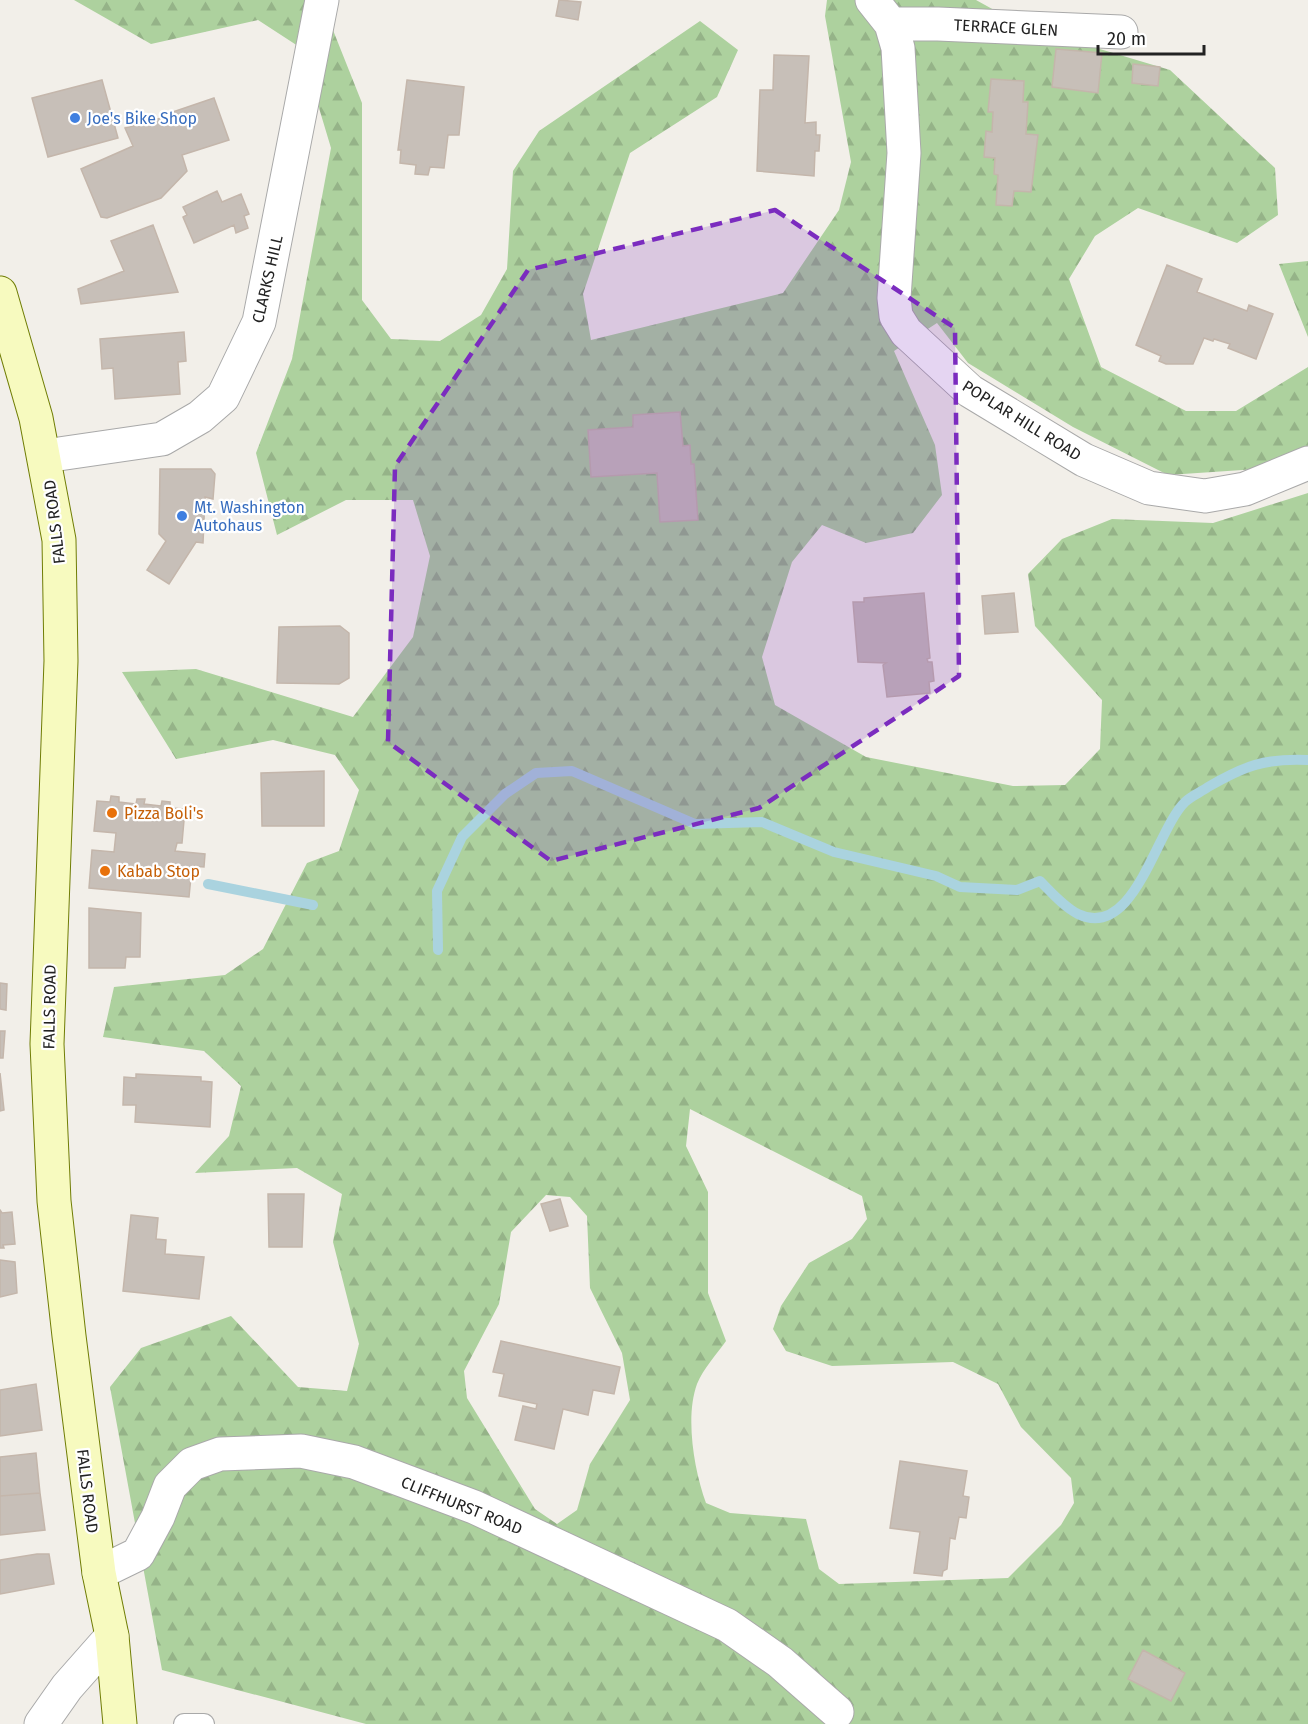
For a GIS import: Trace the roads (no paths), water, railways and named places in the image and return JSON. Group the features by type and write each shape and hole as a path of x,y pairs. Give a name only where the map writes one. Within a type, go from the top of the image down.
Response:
{"main road":[{"name":"FALLS ROAD","path":"0,293 36,418 45,456 59,540 61,661 48,1044 54,1201 99,1573 112,1636 120,1724"}],"street":[{"name":"CLARKS HILL","path":"45,456 162,439 200,417 223,397 260,322 298,136 322,0"},
{"name":"TERRACE GLEN","path":"882,12 938,24 1121,32"},
{"name":"POPLAR HILL ROAD","path":"882,12 898,48 904,153 894,298 896,316 906,332 970,391 1084,460 1149,488 1205,496 1245,489 1308,463"},
{"name":"CLIFFHURST ROAD","path":"99,1573 138,1554 158,1517 170,1486 192,1464 220,1454 301,1451 354,1462 474,1507 727,1625 780,1662 837,1712"},
{"path":"41,1724 67,1687 112,1636"}],"lane":[{"path":"184,1724 204,1724"}],"waterway":[{"path":"438,950 437,891 462,837 505,794 536,773 572,771 695,824 762,822 834,852 936,876 960,887 1017,890 1040,881 1073,911 1097,918 1114,912 1129,898 1142,879 1174,816 1187,800 1221,780 1255,765 1279,760 1308,760"},
{"path":"208,884 313,905"}],"place":[{"name":"Joe's Bike Shop","path":"75,118"},
{"name":"Mt. Washington Autohaus","path":"182,516"},
{"name":"Pizza Boli's","path":"112,813"},
{"name":"Kabab Stop","path":"105,871"}]}
